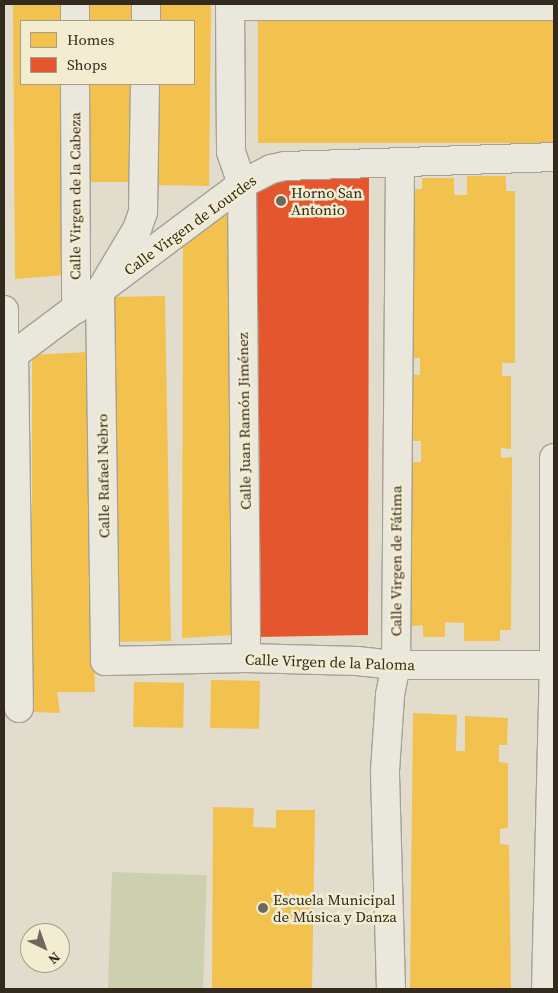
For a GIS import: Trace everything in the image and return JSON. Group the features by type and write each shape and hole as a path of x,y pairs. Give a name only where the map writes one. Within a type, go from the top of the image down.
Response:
{"street":[{"path":"75,4 75,20"},
{"path":"146,4 146,20"},
{"path":"242,184 230,152 230,5 554,6"},
{"name":"Calle Virgen de la Cabeza","path":"75,85 76,309"},
{"path":"100,291 137,229 143,212 145,85"},
{"name":"Calle Virgen de Lourdes","path":"7,360 242,184 271,169 285,166 554,157"},
{"name":"Calle Virgen de Fátima","path":"391,989 379,771 396,665 400,162"},
{"name":"Calle Juan Ramón Jiménez","path":"242,184 246,658"},
{"name":"Calle Rafael Nebro","path":"100,291 105,661"},
{"path":"4,310 18,708"},
{"path":"546,989 554,666 554,458"},
{"name":"Calle Virgen de la Paloma","path":"105,661 246,658 318,666 357,661 396,665 554,666"}],"green space":[{"path":"112,872 207,875 203,989 108,989"}],"building: Homes":[{"path":"13,4 66,4 66,20 20,20 20,85 66,85 66,275 15,279"},
{"path":"82,4 135,4 135,20 82,20"},
{"path":"156,4 211,4 209,186 156,185 156,85 195,85 195,20 156,20"},
{"path":"258,15 554,15 554,143 258,143"},
{"path":"82,85 135,85 135,182 82,182"},
{"path":"467,176 506,176 506,191 515,191 515,363 502,363 502,376 511,376 511,449 501,448 501,458 512,457 511,630 500,630 500,641 464,641 464,623 445,622 445,637 423,637 423,625 412,626 412,462 421,462 421,441 411,441 411,374 420,375 420,358 411,358 412,189 422,189 422,178 454,178 454,195 467,195"},
{"path":"230,205 232,635 182,638 183,245"},
{"path":"165,296 171,641 120,642 114,297"},
{"path":"88,352 95,692 57,692 60,713 32,712 32,355"},
{"path":"211,680 260,681 259,729 210,728"},
{"path":"134,682 184,683 183,728 133,727"},
{"path":"413,713 457,715 456,751 465,751 465,716 508,718 507,745 499,745 499,762 508,763 508,828 500,829 500,844 509,845 511,988 410,989"},
{"name":"Escuela Municipal de Música y Danza","path":"213,807 254,808 253,827 276,828 276,810 315,810 312,989 212,989"}],"building: Shops":[{"path":"299,175 369,176 368,635 257,637 254,189"}],"place":[{"name":"Horno San Antonio","path":"281,201"},
{"name":"Escuela Municipal de Música y Danza","path":"263,908"}]}
